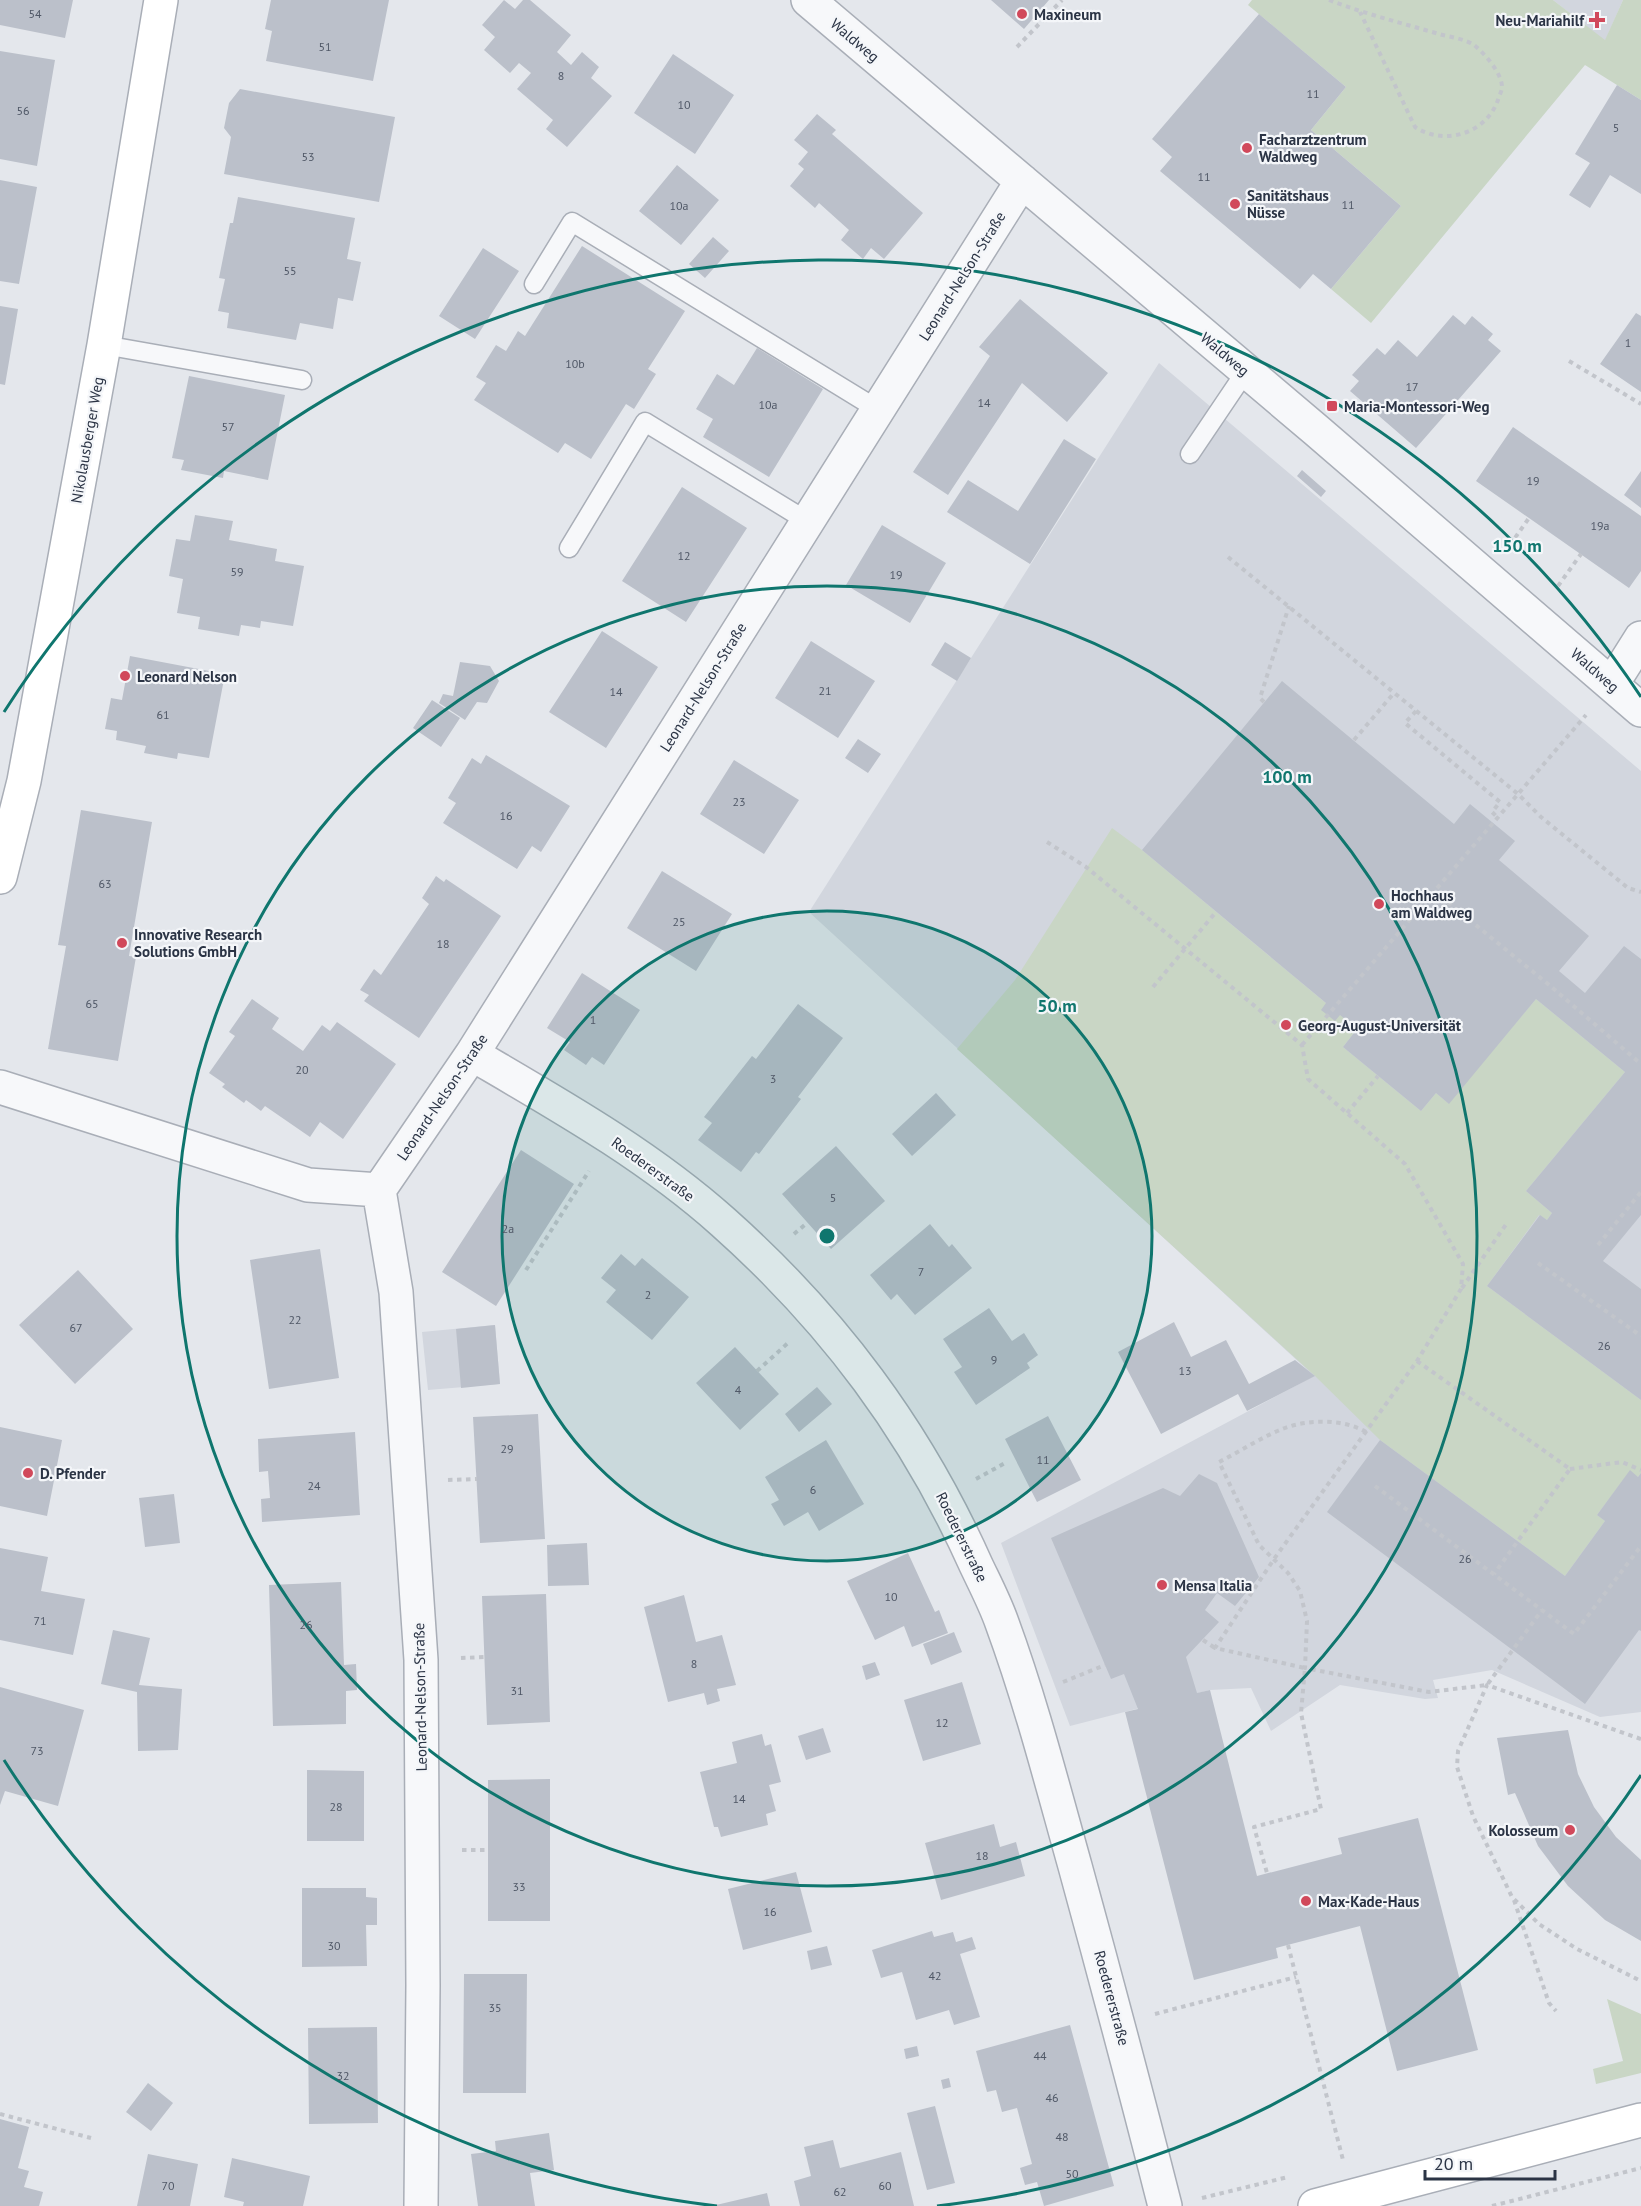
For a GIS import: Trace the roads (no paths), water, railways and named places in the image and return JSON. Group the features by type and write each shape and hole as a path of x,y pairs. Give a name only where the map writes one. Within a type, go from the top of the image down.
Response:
{"street":[{"name":"Nikolausberger Weg","path":"0,877 24,782 104,345 161,0"},
{"name":"Waldweg","path":"808,0 1641,710"},
{"name":"Leonard-Nelson-Straße","path":"421,2206 423,1974 421,1660 396,1292 379,1190 472,1054 1022,181"},
{"path":"1612,684 1641,638"},
{"name":"Roedererstraße","path":"472,1054 611,1138 690,1195 723,1222 794,1291 856,1362 894,1414 936,1481 1001,1620 1043,1751 1119,2023 1165,2206"},
{"path":"0,1087 308,1185 379,1190"},
{"path":"1315,2206 1641,2120"}],"lane":[{"path":"534,284 572,222 877,409"},
{"path":"104,345 302,380"},
{"path":"1190,454 1246,371"},
{"path":"569,548 645,422 807,521"}],"place":[{"name":"Maxineum","path":"1022,14"},
{"name":"Neu-Mariahilf","path":"1597,20"},
{"name":"Facharztzentrum Waldweg","path":"1247,148"},
{"name":"Sanitätshaus Nüsse","path":"1235,204"},
{"name":"Maria-Montessori-Weg","path":"1332,406"},
{"name":"Leonard Nelson","path":"125,676"},
{"name":"Hochhaus am Waldweg","path":"1379,904"},
{"name":"Innovative Research Solutions GmbH","path":"122,943"},
{"name":"Georg-August-Universität","path":"1286,1025"},
{"name":"D. Pfender","path":"28,1473"},
{"name":"Mensa Italia","path":"1162,1585"},
{"name":"Kolosseum","path":"1570,1830"},
{"name":"Max-Kade-Haus","path":"1306,1901"}]}
